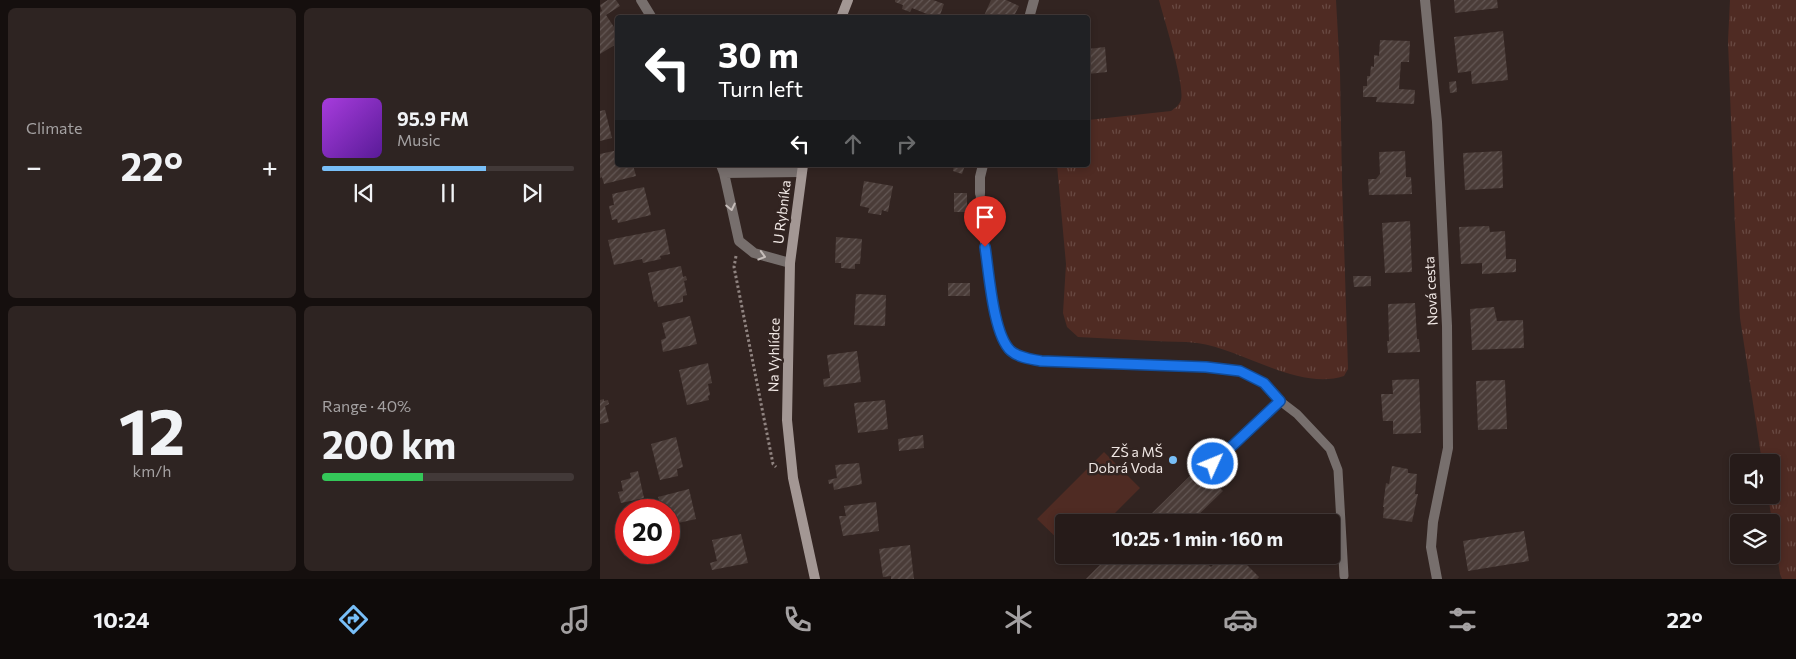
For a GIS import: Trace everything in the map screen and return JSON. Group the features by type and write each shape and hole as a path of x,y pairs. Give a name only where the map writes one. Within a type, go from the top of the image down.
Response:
{"street":[{"path":"641,0 650,15"},
{"path":"842,15 848,0"},
{"path":"1030,15 1034,0"},
{"name":"Nová cesta","path":"1425,0 1437,122 1447,326 1448,448 1433,522 1431,547 1437,579"},
{"path":"980,194 980,177 982,167"},
{"path":"790,264 754,253 739,241 723,169 802,169"},
{"name":"U Rybníka","path":"790,264 802,169"},
{"name":"Na Vyhlídce","path":"790,264 787,420 793,478 815,579"}],"lane":[{"path":"980,194 985,247 998,326 1002,338 1012,352 1024,358 1041,361 1206,367 1240,371 1264,383 1330,449 1338,470 1344,576"},
{"path":"1213,464 1280,401"}],"path":[{"path":"739,241 734,267 773,464 793,478"}],"green space":[{"path":"1159,0 1336,0 1340,72 1348,369 1344,376 1327,379 1308,378 1290,374 1233,353 1197,343 1078,337 1067,327 1063,313 1066,264 1057,167 1090,167 1090,120 1171,111 1177,107 1181,100 1181,92 1173,52"},
{"path":"1730,0 1796,0 1796,579 1782,579 1780,574 1778,564 1780,564 1780,514 1771,514 1769,504 1780,504 1780,454 1761,454 1740,318 1728,41"},
{"path":"1104,452 1140,488 1114,514 1055,514 1055,536 1037,519"}],"building":[{"path":"608,0 616,0 620,6 606,15 615,28 615,45 600,54 600,12 602,11 600,5"},
{"path":"895,0 933,0 944,4 940,15 930,15 912,8 910,12 902,9 903,5 895,2"},
{"path":"991,0 1006,0 1019,6 1014,15 984,15"},
{"path":"1454,0 1497,0 1498,8 1455,13"},
{"path":"1503,31 1508,80 1472,84 1471,71 1458,73 1454,37"},
{"path":"1380,40 1410,41 1409,62 1401,62 1399,89 1415,90 1414,104 1376,102 1377,97 1363,97 1363,86 1367,86 1367,76 1370,76 1371,66 1374,67 1374,55 1379,56"},
{"path":"1105,47 1107,72 1090,74 1090,49"},
{"path":"1456,81 1457,92 1450,93 1449,82"},
{"path":"605,110 612,138 600,141 600,111"},
{"path":"615,151 615,167 634,167 636,176 604,184 602,177 600,178 600,154"},
{"path":"1405,151 1406,177 1411,177 1412,194 1369,195 1368,179 1376,179 1380,174 1379,152"},
{"path":"1502,151 1503,188 1465,190 1463,153"},
{"path":"954,167 964,167 962,174 953,171"},
{"path":"864,181 893,186 888,212 882,210 881,215 868,213 869,208 860,206"},
{"path":"644,187 651,215 618,223 617,219 612,220 609,206 614,205 612,194"},
{"path":"954,193 967,193 967,212 954,212"},
{"path":"1410,221 1412,272 1385,273 1382,223"},
{"path":"1489,226 1490,232 1505,231 1506,259 1516,259 1516,272 1482,274 1482,263 1461,264 1459,227"},
{"path":"665,229 670,254 660,256 661,259 643,263 642,259 614,265 608,240"},
{"path":"836,237 862,239 860,264 855,264 855,269 841,268 841,263 835,263"},
{"path":"681,266 683,277 686,276 687,280 684,281 687,295 683,296 683,302 658,307 657,301 654,302 648,273"},
{"path":"1353,276 1371,276 1371,286 1354,287"},
{"path":"948,283 970,283 970,296 948,296"},
{"path":"856,294 886,295 885,326 854,325"},
{"path":"1415,303 1417,339 1419,339 1420,352 1388,353 1388,304"},
{"path":"1494,307 1497,321 1523,320 1524,348 1472,350 1470,309"},
{"path":"690,316 697,344 663,352 661,340 666,338 662,323"},
{"path":"857,351 861,382 824,387 823,379 830,378 827,355"},
{"path":"708,363 712,383 708,384 709,400 687,405 679,370"},
{"path":"1419,379 1421,433 1393,434 1393,421 1383,421 1381,394 1393,394 1392,380"},
{"path":"1505,380 1507,429 1478,430 1476,381"},
{"path":"604,399 604,401 608,400 609,404 605,406 609,422 600,424 600,400"},
{"path":"885,400 888,429 858,433 854,403"},
{"path":"923,435 924,448 899,451 898,439"},
{"path":"676,437 683,467 677,469 678,476 660,480 651,444"},
{"path":"859,463 862,484 834,490 833,483 829,484 828,480 837,478 835,465"},
{"path":"1392,466 1408,469 1408,473 1417,474 1415,494 1418,494 1412,522 1383,518 1386,483 1389,484"},
{"path":"1199,467 1223,491 1199,514 1151,514"},
{"path":"638,471 644,498 620,499 618,492 623,491 621,481 631,478 630,473"},
{"path":"689,489 696,519 680,523 680,499 659,499 658,497"},
{"path":"876,502 879,531 843,536 839,516 846,516 844,506"},
{"path":"1524,531 1529,561 1468,571 1463,541"},
{"path":"741,534 748,563 712,570 710,563 717,561 712,540"},
{"path":"910,545 914,579 891,579 891,576 883,577 879,549"},
{"path":"1101,564 1208,564 1211,567 1214,564 1246,564 1259,577 1257,579 1086,579"}],"place":[{"name":"ZŠ a MŠ Dobrá Voda","path":"1173,460"}],"route":[{"path":"985,247 998,326 1002,338 1012,352 1024,358 1041,361 1206,367 1240,371 1264,383 1280,401 1213,464"}]}
